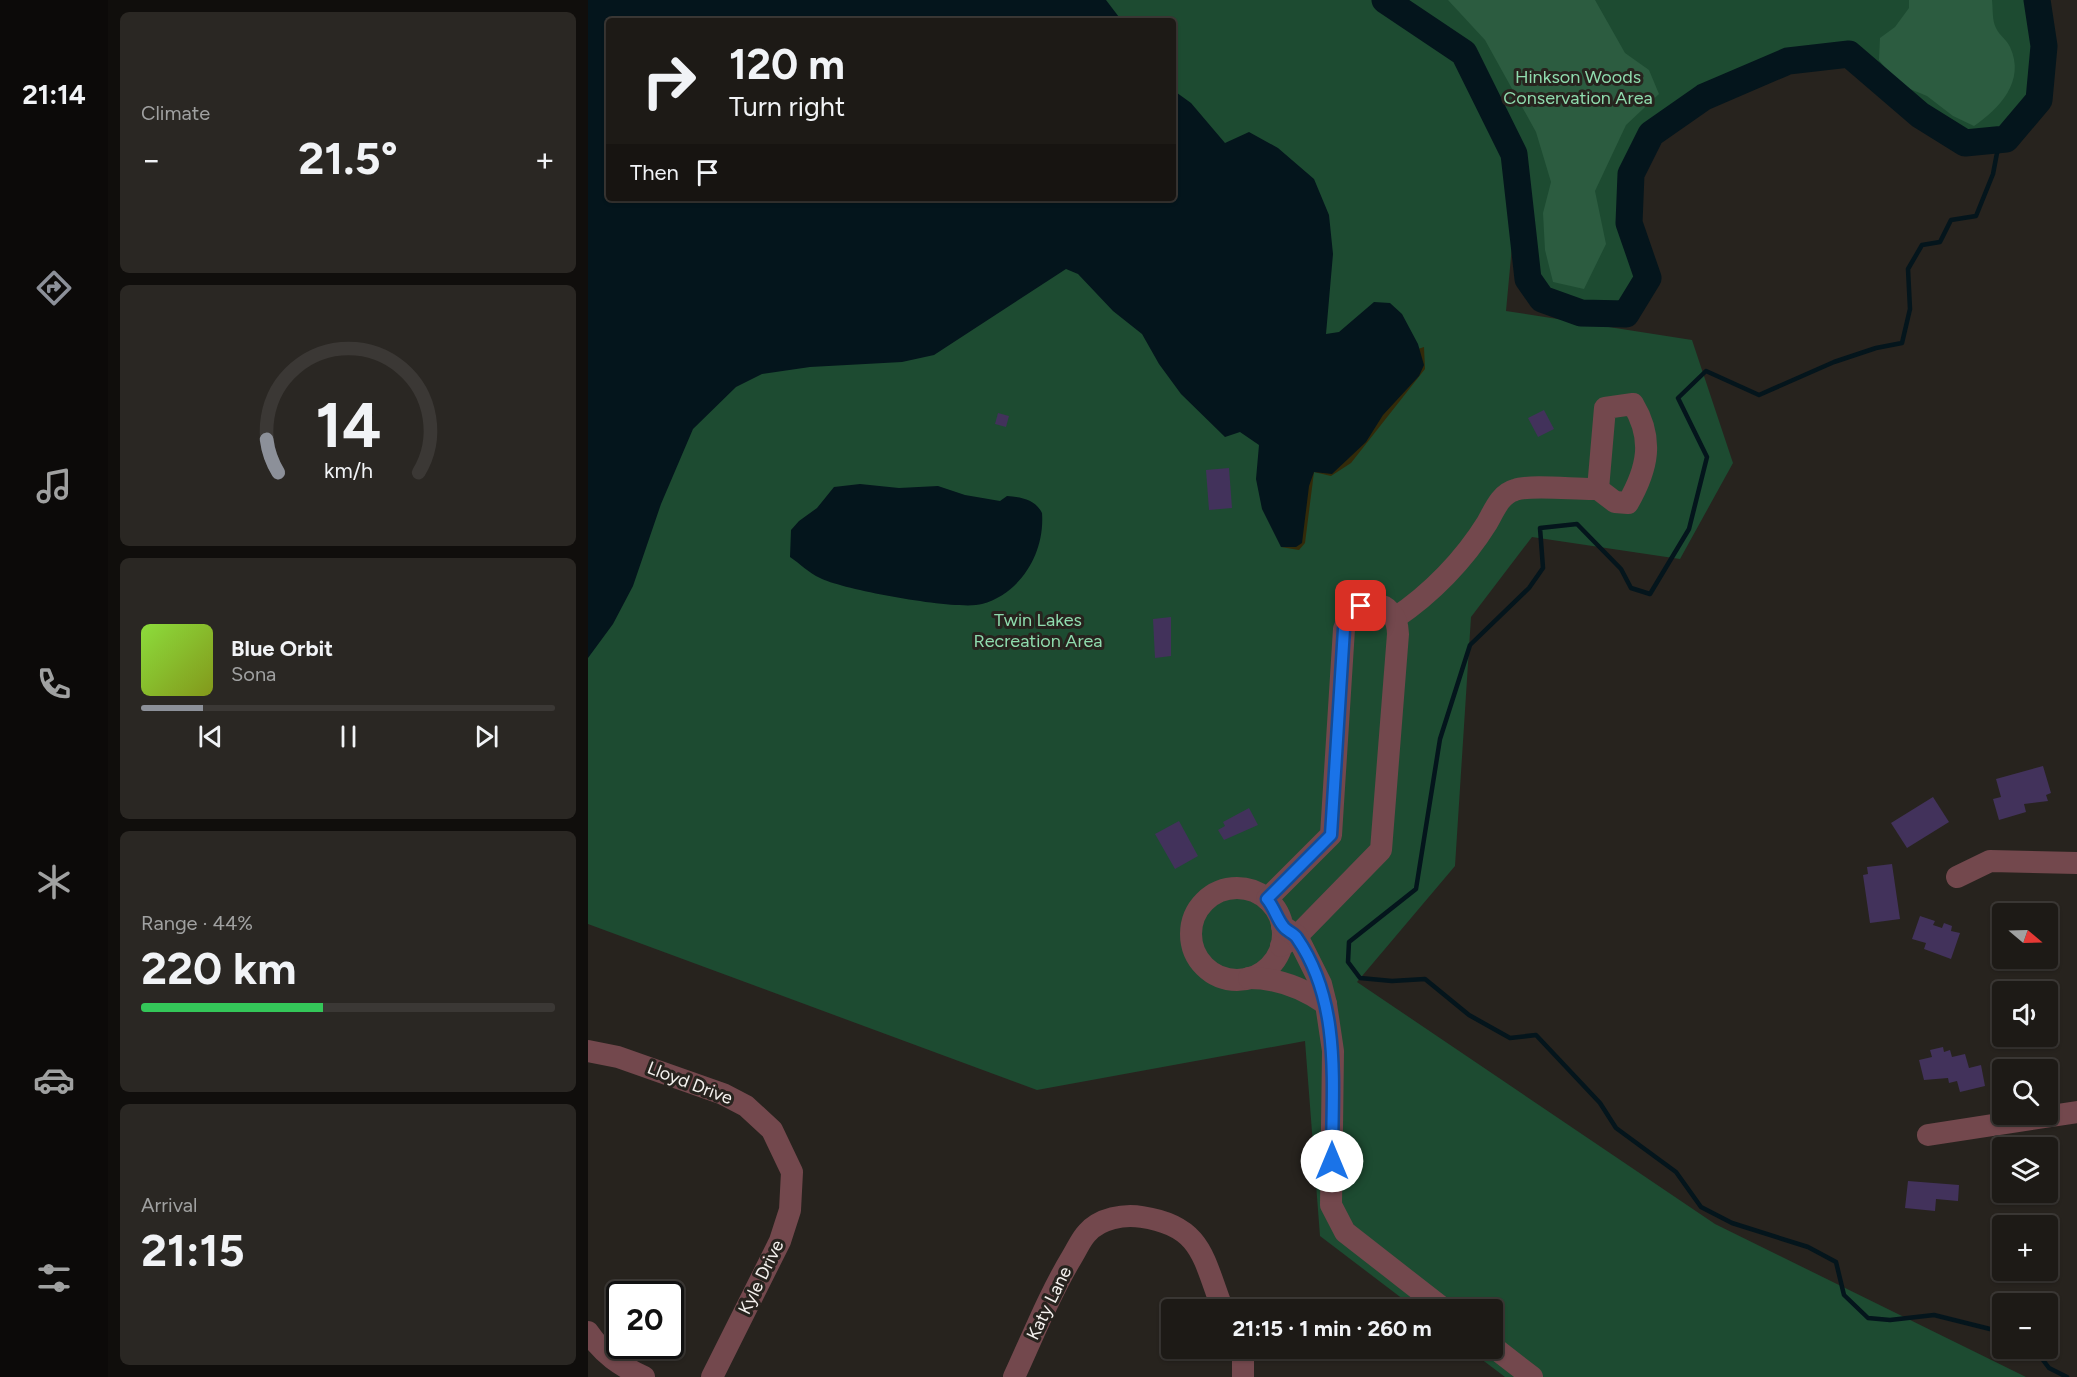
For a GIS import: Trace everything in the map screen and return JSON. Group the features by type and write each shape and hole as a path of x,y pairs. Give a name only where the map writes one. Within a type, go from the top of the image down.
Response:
{"street":[{"path":"1395,618 1413,606 1458,563 1475,543 1505,494 1518,489 1598,489"},
{"path":"1249,978 1263,972 1274,960 1287,936 1381,850 1398,634 1395,618 1389,611 1373,604 1361,606 1348,617 1344,629 1331,835 1267,899"},
{"path":"1958,877 1990,861 2077,863"},
{"path":"1326,1004 1277,981 1249,978 1228,979 1208,970 1198,959 1192,945 1190,931 1197,910 1212,894 1226,888 1240,887 1255,891 1267,899 1277,911 1287,936 1320,984 1326,1004 1333,1051 1331,1205 1345,1232 1431,1299"},
{"name":"Lloyd Drive","path":"588,1051 618,1057 723,1094 746,1106 772,1130 792,1172"},
{"path":"1928,1134 2077,1112"},
{"name":"Kyle Drive","path":"712,1377 780,1241 790,1210 792,1172"},
{"name":"Katy Lane","path":"1014,1377 1059,1279 1088,1232 1113,1217 1133,1215 1160,1220 1185,1231 1197,1244 1219,1299"},
{"path":"588,1332 601,1351 615,1363 644,1377"},
{"path":"1503,1355 1532,1377"},
{"path":"1243,1359 1243,1377"}],"green space":[{"name":"Twin Lakes Recreation Area","path":"588,0 2037,0 2044,46 2039,100 2006,139 1965,143 1920,115 1849,54 1787,61 1704,97 1651,134 1631,174 1629,223 1648,278 1626,314 1581,313 1542,299 1528,279 1514,154 1496,120 1516,203 1506,311 1692,340 1733,463 1680,559 1532,537 1471,617 1455,866 1357,982 1715,1224 2026,1377 1505,1377 1481,1359 1503,1359 1503,1299 1403,1299 1320,1236 1305,1041 1037,1090 588,924"},
{"name":"Hinkson Woods Conservation Area","path":"1448,0 1595,0 1625,53 1649,70 1659,94 1626,125 1595,191 1606,244 1584,289 1553,282 1545,250 1543,213 1551,182 1536,132 1485,40"},
{"path":"1909,0 1992,0 1995,25 2010,47 2015,71 2001,102 1974,126 1953,116 1927,96 1898,84 1879,60 1880,38 1895,27 1909,8"}],"sand":[{"path":"1424,347 1425,369 1351,463 1331,476 1314,472 1305,543 1299,550 1281,547 1297,536 1297,461 1409,352"}],"shaded area":[{"path":"588,0 1106,0 1120,18 606,18 606,201 1176,201 1176,92 1191,103 1225,143 1249,132 1278,148 1314,179 1329,215 1333,254 1326,334 1339,332 1374,302 1390,303 1402,314 1418,344 1424,365 1419,376 1383,415 1366,442 1332,474 1314,472 1309,486 1302,543 1296,547 1281,547 1262,509 1256,479 1259,445 1240,432 1225,437 1181,394 1159,364 1142,334 1113,311 1078,274 1066,269 934,355 902,362 810,367 762,374 736,387 693,429 661,504 633,586 613,624 588,658"},
{"path":"860,484 899,488 938,486 965,495 1000,501 1007,496 1027,500 1036,505 1042,513 1042,528 1035,556 1019,581 1008,591 982,604 950,605 901,598 852,588 820,578 790,557 791,530 817,508 834,487"}],"building":[{"path":"1544,410 1554,429 1538,437 1528,418"},
{"path":"998,413 1009,416 1006,427 995,424"},
{"path":"1229,468 1232,508 1209,510 1206,470"},
{"path":"1171,617 1171,656 1155,658 1153,619"},
{"path":"2043,766 2051,793 2046,795 2048,801 2024,804 2026,812 1999,820 1993,799 2001,797 1996,779"},
{"path":"1933,797 1949,822 1907,848 1891,823"},
{"path":"1249,808 1258,825 1224,840 1218,830 1225,826 1223,822"},
{"path":"1179,821 1198,856 1175,869 1155,834"},
{"path":"1892,864 1900,919 1870,923 1863,875 1868,874 1867,867"},
{"path":"1920,916 1935,921 1933,925 1942,928 1944,923 1952,926 1951,931 1960,933 1951,959 1924,949 1926,943 1912,939"},
{"path":"1943,1047 1944,1052 1950,1050 1952,1057 1965,1054 1969,1068 1981,1065 1985,1086 1960,1092 1957,1081 1949,1083 1948,1078 1924,1080 1919,1060 1932,1057 1930,1050"},
{"path":"1908,1181 1959,1185 1958,1201 1936,1199 1935,1211 1905,1208"}],"waterway":[{"path":"1385,0 1464,53 1514,154 1528,279 1542,299 1581,313 1626,314 1648,278 1629,223 1631,174 1651,134 1704,97 1788,61 1849,54 1920,115 1965,143 2006,139 2039,100 2044,46 2037,0"},
{"path":"1992,1330 1934,1315 1890,1320 1868,1318 1844,1295 1836,1262 1808,1247 1732,1223 1701,1207 1676,1172 1616,1128 1600,1103 1536,1035 1510,1038 1469,1015 1425,979 1392,981 1360,978 1348,962 1349,942 1416,889 1440,739 1470,645 1529,588 1543,568 1540,528 1577,524 1621,569 1631,588 1650,594 1689,529 1707,457 1678,398 1706,371 1759,395 1834,362 1876,348 1902,343 1910,309 1908,269 1922,245 1940,242 1951,220 1976,216 1993,174 1997,153 2006,139"},
{"path":"2042,1359 2049,1368 2067,1377"}],"route":[{"path":"1332,1161 1333,1051 1326,1004 1320,984 1297,936 1282,926 1277,911 1267,899 1331,835 1344,629 1348,617 1361,606"}]}
